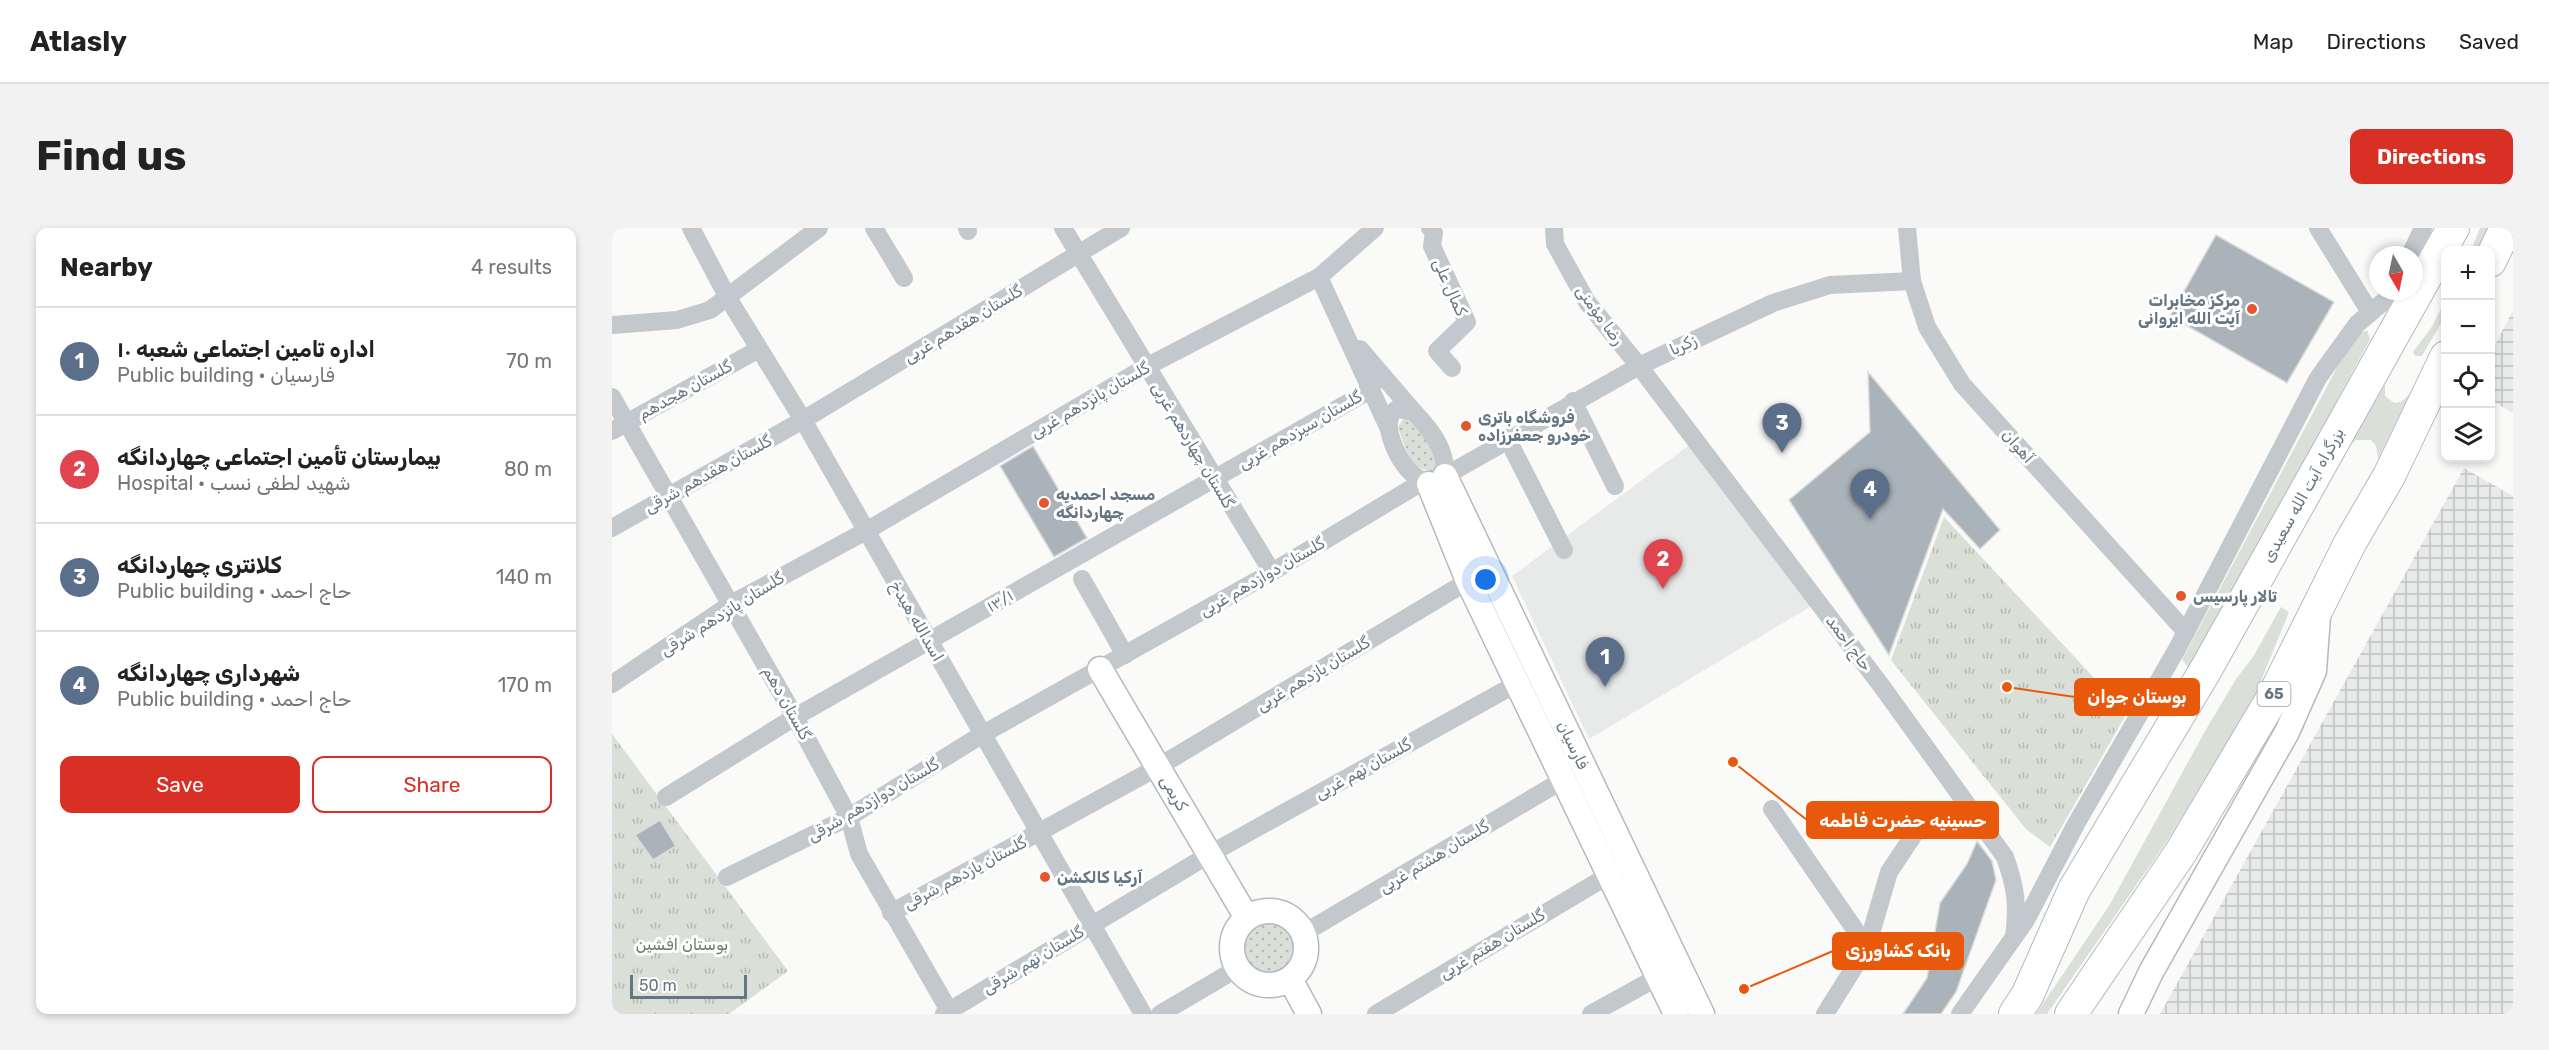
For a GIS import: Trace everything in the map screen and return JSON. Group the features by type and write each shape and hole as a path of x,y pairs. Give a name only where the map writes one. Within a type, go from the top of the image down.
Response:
{"highway":[{"name":"بزرگراه آیت الله سعیدی","path":"2423,265 2452,228"},
{"path":"2495,251 2506,228"},
{"name":"بزرگراه آیت الله سعیدی","path":"2015,1014 2027,996 2074,890 2205,671 2396,300"},
{"name":"65","path":"2071,1014 2206,812 2318,612 2350,543 2389,476 2441,366"}],"street":[{"name":"اسدالله هیدخ","path":"691,228 728,298 803,420 1143,1014"},
{"path":"612,324 677,320 710,310 819,228"},
{"path":"874,228 904,278"},
{"name":"گلستان چهاردهم غربی","path":"1063,228 1272,572"},
{"name":"گلستان هفدهم غربی","path":"803,420 1121,228"},
{"path":"1345,332 1430,429 1435,474 1402,460 1372,389 1345,332 1319,277 1375,228"},
{"name":"کمال علی","path":"1430,228 1434,233 1432,246 1467,322 1437,351 1452,368"},
{"name":"رضا مؤمنی","path":"1554,228 1555,244 1587,302 1639,366"},
{"name":"آهوان","path":"1907,228 1912,281 1927,327 1962,384 2186,632"},
{"path":"2318,228 2370,312"},
{"path":"2414,246 2423,228"},
{"name":"گلستان پانزدهم غربی","path":"866,531 1146,367 1319,277"},
{"name":"زکریا","path":"1435,474 1471,459 1639,366 1773,303 1830,285 1912,281"},
{"path":"1960,1014 2026,920 2076,824 2186,632 2318,378 2337,349 2370,312 2395,300"},
{"name":"گلستان هجدهم","path":"620,427 759,349"},
{"name":"حاج احمد","path":"1639,366 1883,688 2005,857 2014,882 2018,904 2014,937"},
{"name":"گلستان سیزدهم غربی","path":"1071,559 1372,389"},
{"name":"گلستان دهم","path":"612,397 620,427 669,496 795,717 849,818 859,854 948,1013"},
{"path":"1573,401 1615,486"},
{"path":"1388,427 1391,414 1397,409 1414,412"},
{"name":"گلستان هفدهم شرقی","path":"612,528 803,420"},
{"path":"1507,438 1564,550"},
{"name":"گلستان دوازدهم غربی","path":"1100,669 1272,572 1435,474"},
{"name":"فارسیان","path":"1435,474 1468,581 1676,1014"},
{"name":"فارسیان","path":"1435,474 1702,1014"},
{"name":"گلستان پانزدهم شرقی","path":"612,684 731,604 866,531"},
{"name":"۱۳/۱","path":"666,798 795,717 930,642 1071,559"},
{"path":"1082,579 1125,655"},
{"name":"گلستان یازدهم غربی","path":"1039,833 1158,767 1468,581"},
{"path":"2131,1014 2151,972 2287,732 2314,671 2318,612"},
{"name":"کریمی","path":"1100,669 1247,918"},
{"name":"گلستان دوازدهم شرقی","path":"728,877 849,818 983,734 1100,669"},
{"name":"گلستان نهم غربی","path":"1092,924 1210,854 1516,684"},
{"name":"گلستان هشتم غربی","path":"1304,933 1563,780"},
{"path":"1772,809 1867,947"},
{"path":"1825,1014 1867,947 1889,872 1923,821"},
{"name":"گلستان یازدهم شرقی","path":"891,913 1039,833"},
{"name":"گلستان هفتم غربی","path":"1376,1014 1609,875"},
{"path":"2026,920 2074,890"},
{"path":"1257,912 1279,912 1290,916 1304,933 1307,946 1305,959 1290,979 1266,985 1253,982 1238,968 1232,952 1233,939 1238,927 1257,912"},
{"name":"گلستان نهم شرقی","path":"948,1013 1092,924"},
{"path":"1160,1014 1238,968"},
{"path":"1592,1014 1658,976"},
{"path":"1290,979 1309,1014"}],"shaded area":[{"path":"2513,310 2513,413 2495,402 2495,345"},
{"path":"1695,441 1818,602 1589,739 1512,576"},
{"path":"2464,468 2513,496 2513,1014 2160,1014"}],"green space":[{"path":"2480,228 2492,228 2481,246 2473,246"},
{"path":"2441,309 2441,321 2437,330 2422,356 2415,356 2413,352 2431,328"},
{"path":"2367,330 2370,339 2198,661 2189,668 2182,660 2340,362 2359,334"},
{"path":"2385,385 2385,396 2394,403 2401,402 2410,394 2378,459 2376,446 2371,440 2356,440 2346,448"},
{"path":"1403,419 1410,419 1427,441 1437,467 1432,471 1419,467 1409,456 1398,427"},
{"path":"1944,517 2127,713 2050,847 2026,829 1891,660"},
{"path":"2281,607 2289,612 2254,698 2167,841 2047,1014 2036,1014 2109,906 2204,733 2236,679 2253,657"},
{"name":"بوستان افشین","path":"612,734 788,971 729,1014 612,1014"},
{"path":"1265,921 1275,921 1290,929 1296,938 1298,949 1296,960 1290,969 1275,977 1265,977 1254,972 1247,965 1242,954 1242,944 1247,933 1254,926"}],"building":[{"name":"مرکز مخابرات آیت الله ایروانی","path":"2216,235 2334,302 2287,383 2170,316"},
{"path":"1868,372 2000,530 1980,549 1943,509 1889,655 1789,500 1870,432"},
{"name":"مسجد احمدیه چهاردانگه","path":"1033,446 1087,538 1054,557 1000,466"},
{"path":"660,820 676,846 653,860 635,835"},
{"path":"1977,841 1992,861 1996,880 1956,992 1941,1014 1903,1014 1927,978 1940,903 1967,864"}],"place":[{"name":"مرکز مخابرات آیت الله ایروانی","path":"2252,309"},
{"name":"فروشگاه باتری خودرو جعفرزاده","path":"1466,426"},
{"name":"کلانتری چهاردانگه","path":"1782,453"},
{"name":"مسجد احمدیه چهاردانگه","path":"1044,503"},
{"name":"شهرداری چهاردانگه","path":"1870,519"},
{"name":"بیمارستان تأمین اجتماعی چهاردانگه","path":"1663,589"},
{"name":"تالار پارسیس","path":"2181,596"},
{"name":"اداره تامین اجتماعی شعبه ۱۰","path":"1605,687"},
{"name":"بوستان جوان","path":"2007,687"},
{"name":"حسینیه حضرت فاطمه","path":"1733,762"},
{"name":"آرکیا کالکشن","path":"1045,877"},
{"name":"بانک کشاورزی","path":"1744,989"}]}
